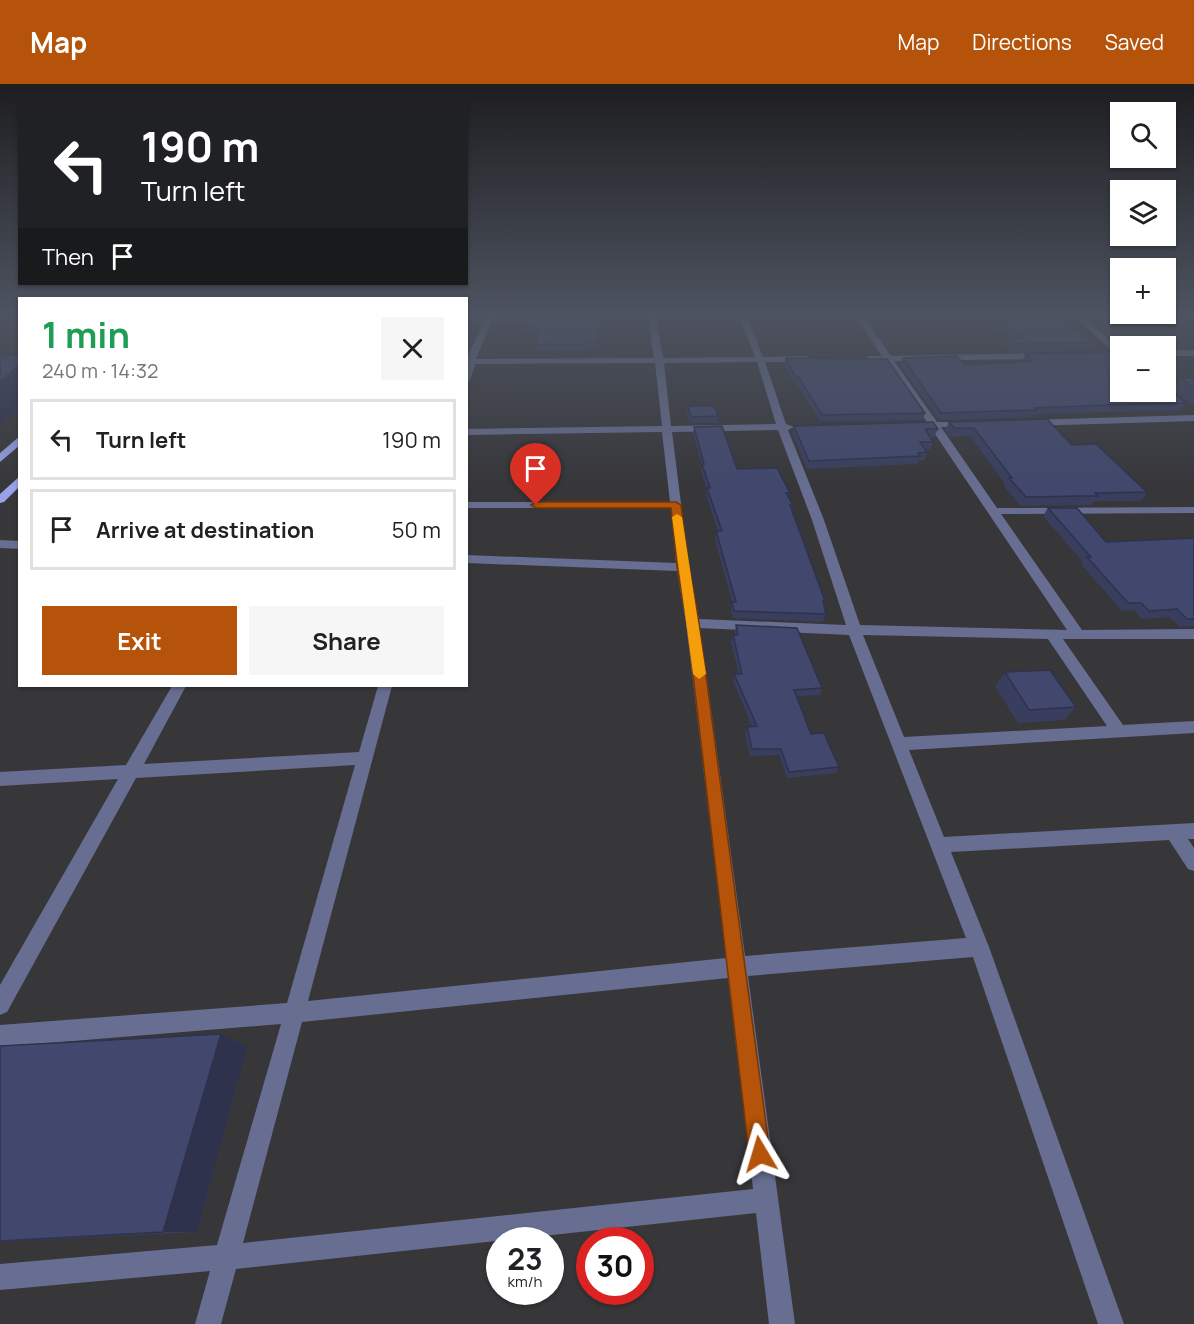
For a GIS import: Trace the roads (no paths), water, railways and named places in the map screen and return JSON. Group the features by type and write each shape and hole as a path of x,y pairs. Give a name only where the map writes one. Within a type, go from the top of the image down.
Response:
{"main road":[{"path":"0,459 18,440"},
{"path":"0,500 18,480"}],"street":[{"path":"659,371 782,1324"},
{"path":"764,371 782,427 818,520 855,632 979,947 1111,1324"},
{"path":"899,371 1079,636"},
{"path":"1018,423 1194,418"},
{"path":"900,425 971,424"},
{"path":"468,432 805,426"},
{"path":"468,505 676,505"},
{"path":"995,511 1194,510"},
{"path":"0,544 18,544"},
{"path":"468,559 683,567"},
{"path":"693,623 855,632 1053,636 1194,634"},
{"path":"1053,636 1119,731"},
{"path":"0,1005 178,687"},
{"path":"208,1324 385,687"},
{"path":"899,744 1194,727"},
{"path":"0,778 364,758"},
{"path":"1173,831 1194,863"},
{"path":"938,845 1194,831"},
{"path":"0,1036 293,1013 736,967 979,947"},
{"path":"0,1277 226,1257 766,1200"}]}
